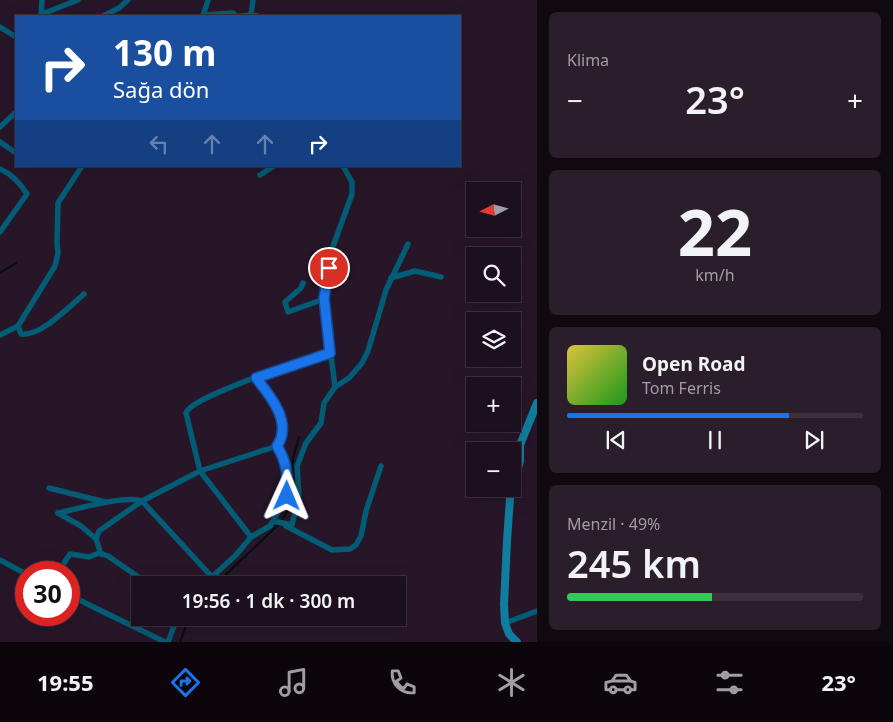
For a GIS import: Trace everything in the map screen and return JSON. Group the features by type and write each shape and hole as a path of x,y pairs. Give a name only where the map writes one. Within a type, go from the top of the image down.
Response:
{"street":[{"path":"42,0 42,15 78,0"},
{"path":"105,15 119,8 128,0"},
{"path":"203,15 208,0"},
{"path":"253,0 255,15"},
{"path":"218,15 234,15"},
{"path":"0,27 15,36"},
{"path":"0,127 15,113"},
{"path":"0,142 15,152"},
{"path":"0,335 18,326 55,266 58,253 58,203 81,167"},
{"path":"260,175 272,167"},
{"path":"334,387 324,298 331,252 352,194 352,182 344,167"},
{"path":"0,169 19,182 27,194 0,232"},
{"path":"273,521 292,525 299,494 297,466 306,443 321,423 324,403 334,387 350,378 362,363 368,351 386,290 408,244"},
{"path":"391,278 414,271 441,277"},
{"path":"303,283 301,288 285,302 288,312 324,298"},
{"path":"18,326 21,334 27,335 50,323 84,294"},
{"path":"251,537 200,471 186,417 187,410 202,400 256,378 330,353"},
{"path":"96,539 99,531 142,501 200,471 277,446 281,440 284,426 266,390 256,378"},
{"path":"517,642 509,634 505,623 504,605 510,498 520,461 520,445 537,403"},
{"path":"101,554 96,539 81,526 58,513 122,500 137,499 142,501 212,576 236,555 251,537 270,526 287,496 287,468 283,455 277,446"},
{"path":"280,523 332,550 350,549 356,545 361,536 366,511 381,466"},
{"path":"49,488 107,503"},
{"path":"65,561 70,554 89,557 101,554 108,556 137,576"},
{"path":"0,560 15,568"},
{"path":"80,600 166,642 174,626"},
{"path":"505,623 537,611"}],"waterway":[{"path":"0,273 16,263"},
{"path":"224,576 280,523 291,505 293,458 299,437"},
{"path":"180,642 186,626"}],"route":[{"path":"287,496 287,468 283,455 277,446 281,440 284,426 278,410 256,378 330,353 324,298 329,268"}]}
